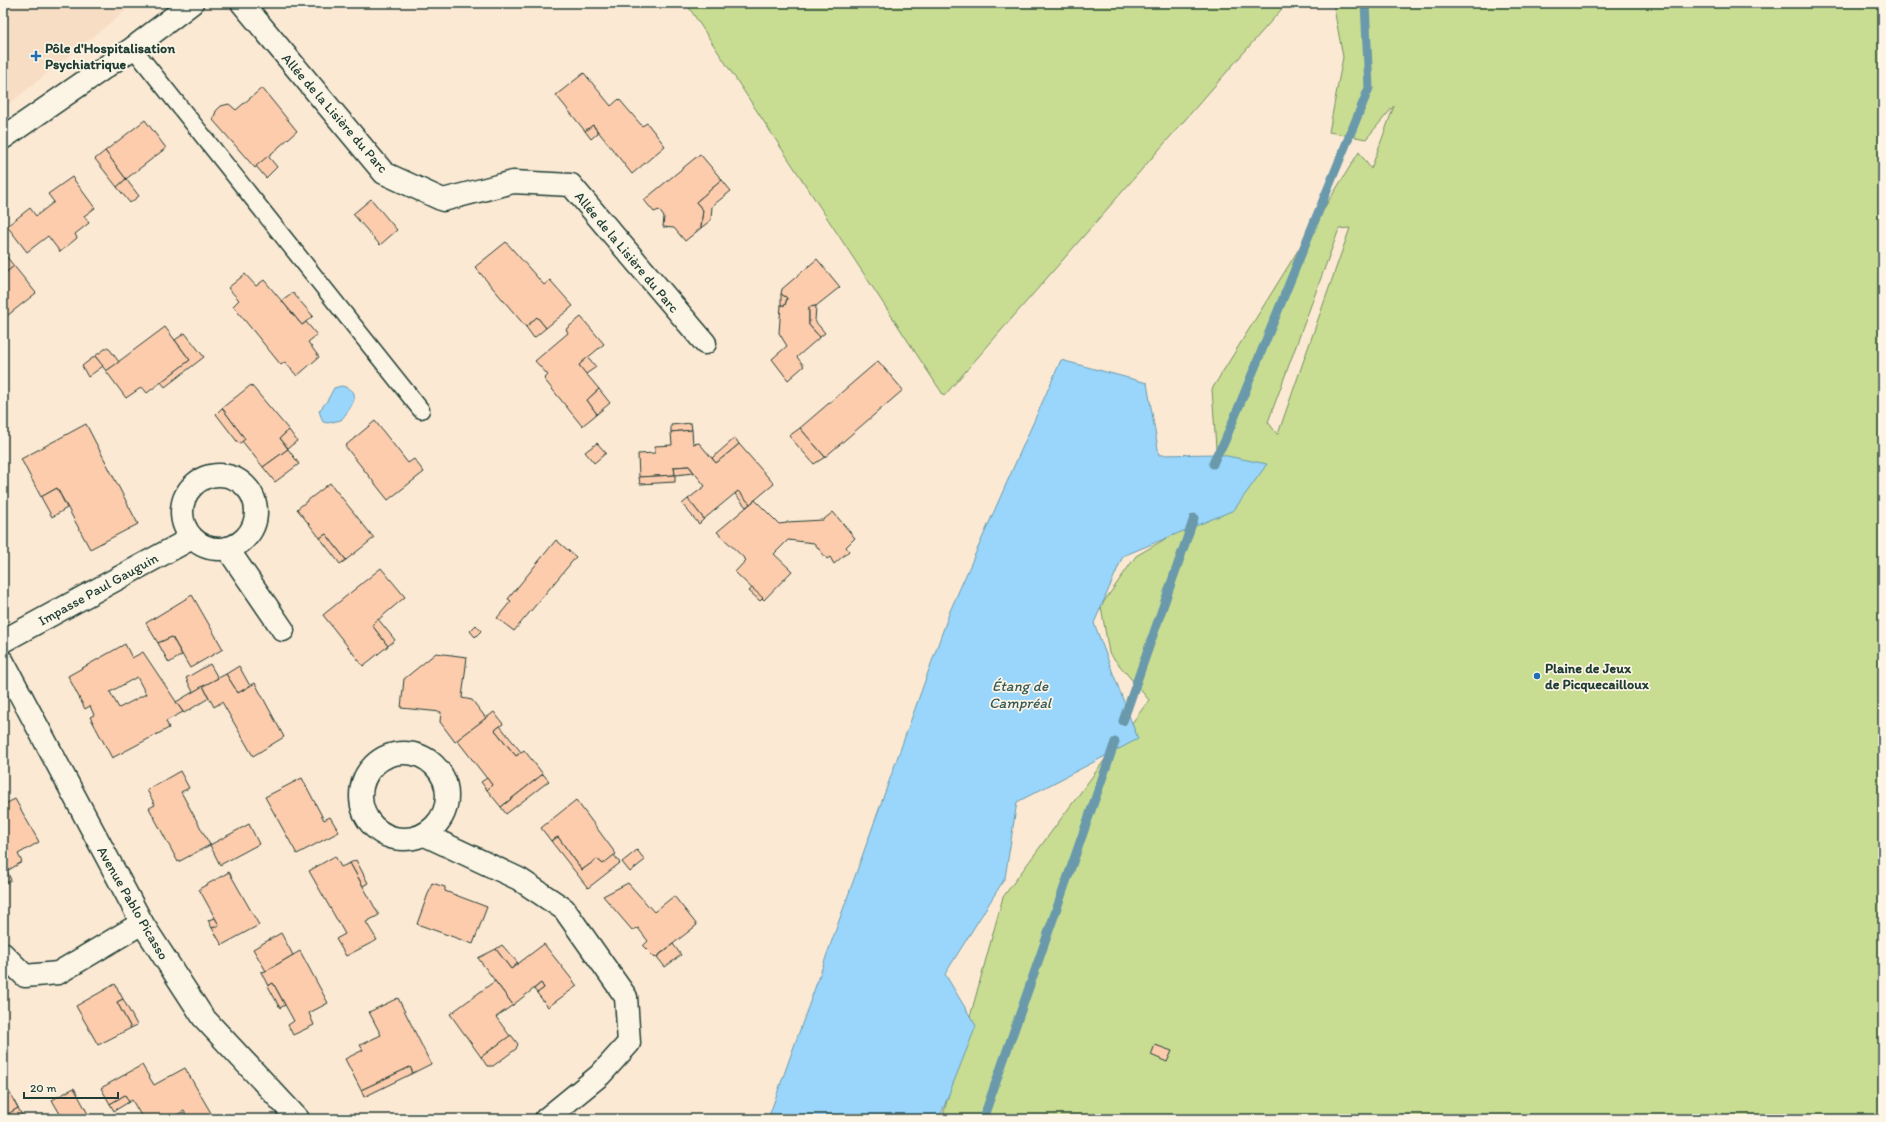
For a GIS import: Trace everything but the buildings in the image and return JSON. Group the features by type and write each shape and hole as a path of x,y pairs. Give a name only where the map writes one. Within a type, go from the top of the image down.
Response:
{"street":[{"path":"3,138 133,48 192,3"},
{"name":"Allée de la Lisière du Parc","path":"242,3 384,174 443,200 513,182 571,185 705,343"},
{"path":"218,476 230,477 241,482 249,491 255,502 256,514 254,526 248,536 238,544 227,548 208,547 192,538 186,528 183,516 183,504 188,493 196,484 206,478 218,476"},
{"name":"Impasse Paul Gauguin","path":"3,641 192,538"},
{"path":"227,548 283,630"},
{"name":"Avenue Pablo Picasso","path":"3,662 142,923 203,1017 298,1119"},
{"path":"425,835 519,879 564,909 626,997 629,1043 600,1075 546,1119"},
{"path":"3,954 25,976 58,973 142,923"}],"lane":[{"path":"133,48 421,410"}],"shaded area":[{"name":"Pôle d'Hospitalisation Psychiatrique","path":"3,3 135,3 3,109"}],"green space":[{"path":"686,3 1287,3 944,396"},
{"name":"Plaine de Jeux de Picquecailloux","path":"1333,3 1883,3 1883,1119 942,1119 1003,897 1149,700 1109,653 1101,606 1136,556 1220,507 1212,389 1359,152 1371,169 1394,106 1366,139 1329,132 1343,57","holes":["1350,228 1278,434 1268,422 1339,229"]}],"water":[{"name":"Étang de Campréal","path":"1061,360 1147,383 1159,455 1217,454 1267,464 1234,510 1123,556 1094,623 1138,739 1017,802 1005,878 945,974 976,1026 939,1119 768,1119 950,611"},
{"path":"341,386 349,388 353,391 354,400 352,405 341,420 328,423 323,422 319,411 327,401 334,388"}],"waterway":[{"path":"1213,464 1224,443 1369,88 1365,3"},
{"path":"1123,721 1194,518"},
{"path":"983,1119 1115,742"}],"place":[{"name":"Pôle d'Hospitalisation Psychiatrique","path":"36,56"},
{"name":"Plaine de Jeux de Picquecailloux","path":"1537,676"}]}
